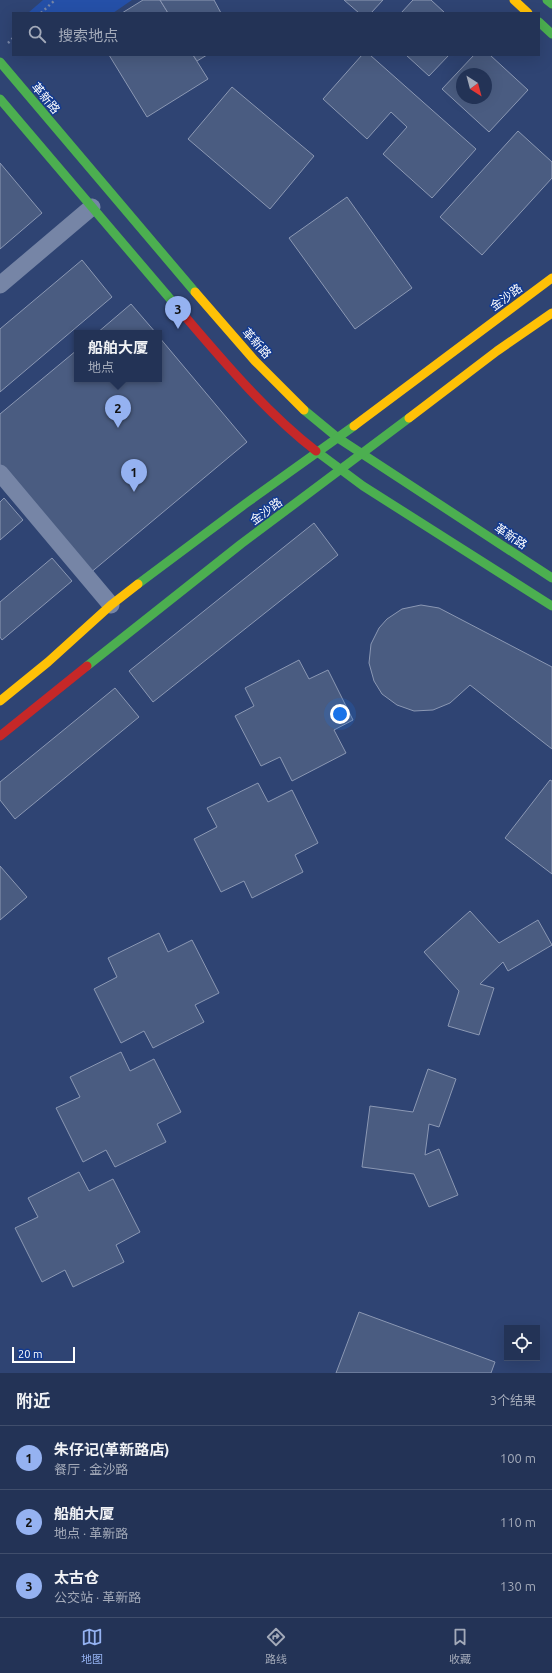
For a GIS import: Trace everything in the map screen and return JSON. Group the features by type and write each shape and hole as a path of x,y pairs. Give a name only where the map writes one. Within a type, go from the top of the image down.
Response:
{"street":[{"path":"514,0 527,12"},
{"path":"547,0 552,4"},
{"path":"540,23 552,34"},
{"name":"革新路","path":"0,62 222,323 288,395 313,419 362,454 552,578"},
{"path":"0,99 260,401 301,439 341,470 552,606"},
{"path":"0,285 92,207"},
{"name":"金沙路","path":"0,701 48,662 110,605 245,504 318,453 552,278"},
{"name":"金沙路","path":"0,736 210,568 497,351 552,313"},
{"path":"0,472 110,605"}],"path":[{"path":"42,12 55,0"}],"shaded area":[{"path":"43,0 132,0 114,12 29,12"}],"building":[{"path":"143,0 160,0 167,12 124,12"},
{"path":"160,0 214,0 220,12 167,12"},
{"path":"344,0 383,0 372,12 358,12"},
{"path":"413,0 431,0 444,12 402,12"},
{"path":"110,56 194,56 208,79 147,117"},
{"path":"194,56 205,56 197,61"},
{"path":"361,56 371,56 476,149 432,198 383,154 407,127 391,112 367,139 323,99"},
{"path":"407,56 448,56 429,76"},
{"path":"473,56 491,56 528,90 489,132 458,104 492,104 492,68 462,68"},
{"path":"456,74 456,102 442,89"},
{"path":"232,87 314,156 270,209 188,139"},
{"path":"518,131 552,162 552,178 482,255 440,217"},
{"path":"0,163 42,213 0,249"},
{"path":"347,197 412,288 355,329 289,238"},
{"path":"82,260 112,297 0,392 0,329"},
{"path":"131,304 153,330 101,330"},
{"path":"162,341 247,442 89,574 0,468 0,414 74,352 74,382 162,382"},
{"path":"4,498 23,520 0,540 0,502"},
{"path":"314,523 338,555 153,702 129,671"},
{"path":"52,558 72,581 2,640 0,637 0,602"},
{"path":"421,605 439,608 552,667 552,749 470,685 450,703 433,710 414,711 397,705 382,694 374,681 369,663 371,644 379,628 387,619 402,609"},
{"path":"299,660 309,679 328,670 353,720 334,730 346,753 292,781 280,757 261,766 235,716 254,706 245,688"},
{"path":"115,688 139,717 15,819 0,800 0,782"},
{"path":"550,780 552,781 552,874 505,838"},
{"path":"258,783 268,802 292,790 318,843 295,855 303,872 252,898 244,881 221,892 194,839 217,827 207,808"},
{"path":"0,866 27,897 0,920"},
{"path":"470,911 499,943 538,920 552,945 508,971 503,962 480,984 494,988 479,1035 448,1026 459,991 424,952"},
{"path":"159,933 168,952 192,940 219,993 195,1005 204,1022 153,1048 144,1031 121,1043 94,989 117,977 108,958"},
{"path":"121,1052 130,1071 154,1059 181,1112 157,1124 166,1142 115,1167 106,1150 83,1162 56,1108 80,1097 70,1077"},
{"path":"428,1069 456,1079 439,1127 429,1124 425,1155 439,1149 458,1195 429,1207 414,1174 362,1167 370,1106 413,1112"},
{"path":"79,1172 89,1191 113,1179 140,1232 116,1245 124,1262 73,1287 65,1270 42,1282 15,1228 38,1217 28,1198"},
{"path":"359,1312 495,1362 491,1373 336,1373"}],"traffic: fast":[{"path":"547,0 552,4"},
{"path":"540,23 552,34"},
{"path":"0,62 195,292"},
{"path":"0,99 183,314"},
{"path":"304,410 338,438 552,578"},
{"path":"87,666 241,544 409,418"},
{"path":"138,584 245,504 354,426"},
{"path":"316,451 363,486 552,606"}],"traffic: slow":[{"path":"514,0 527,12"},
{"path":"354,426 552,278"},
{"path":"195,292 255,361 304,410"},
{"path":"409,418 497,351 552,313"},
{"path":"0,701 48,662 111,605 138,584"}],"traffic: jam":[{"path":"183,314 263,403 316,451"},
{"path":"0,736 87,666"}],"place":[{"name":"太古仓","path":"178,329"},
{"name":"船舶大厦","path":"118,428"},
{"name":"朱仔记(革新路店)","path":"134,492"}]}
